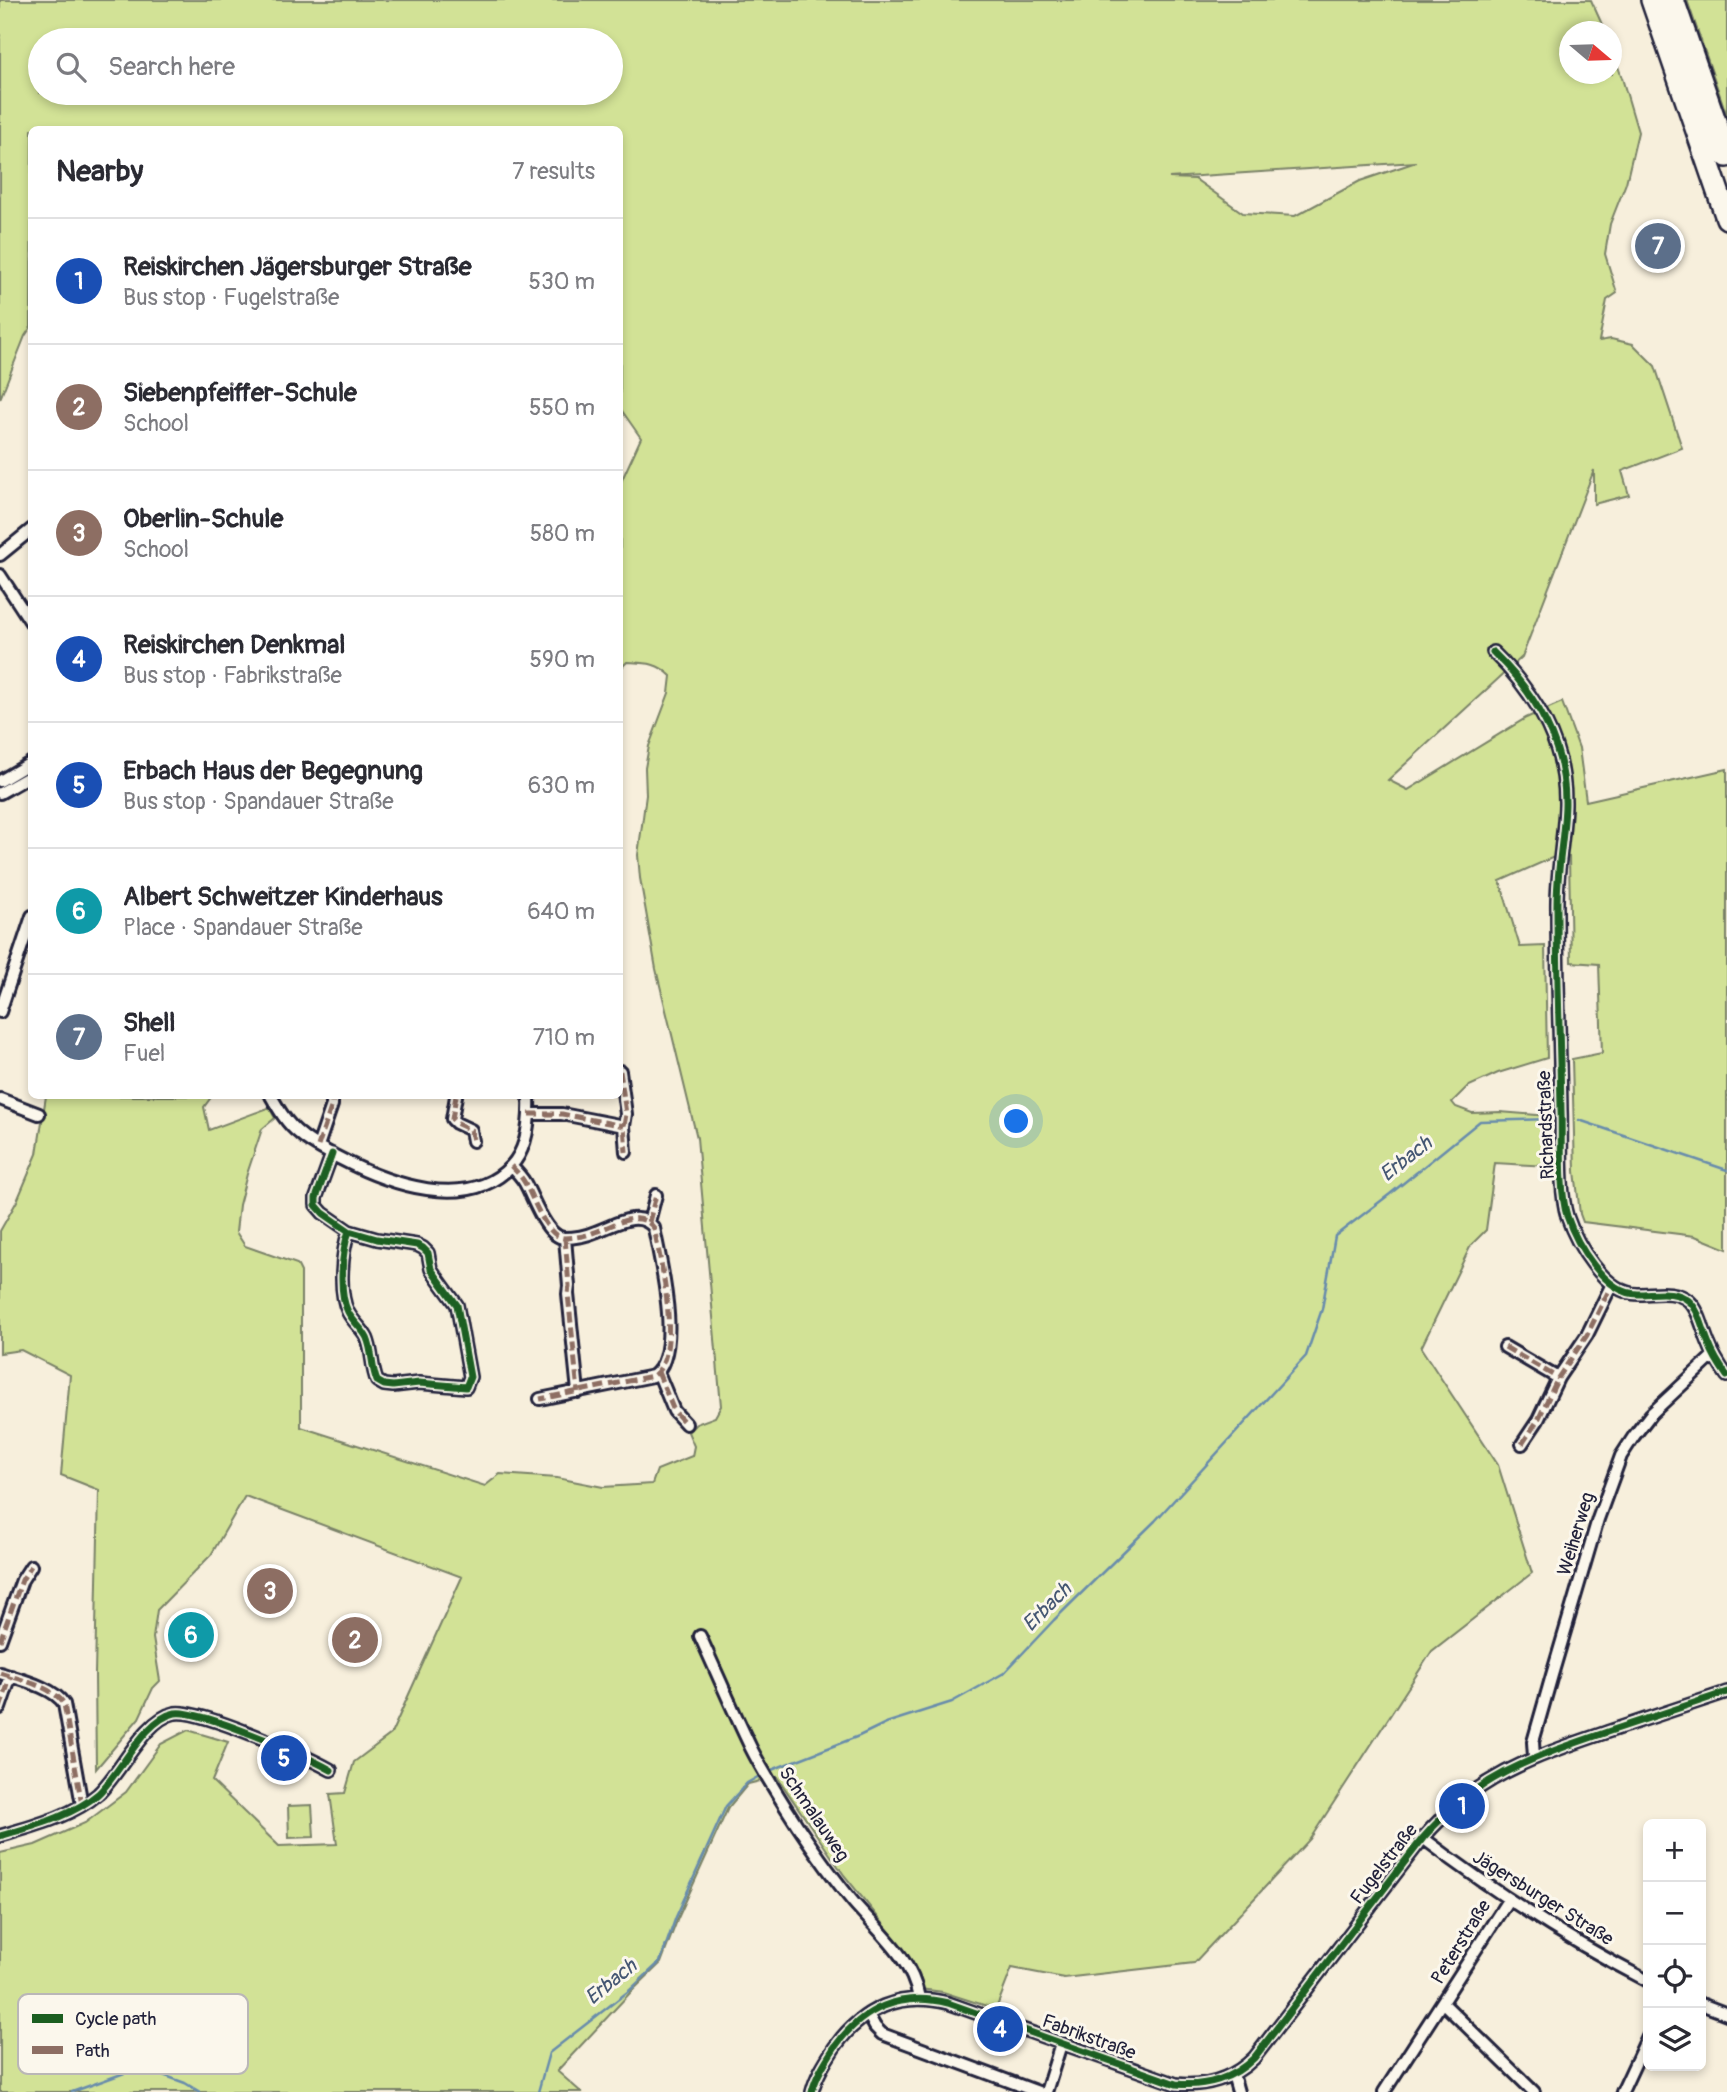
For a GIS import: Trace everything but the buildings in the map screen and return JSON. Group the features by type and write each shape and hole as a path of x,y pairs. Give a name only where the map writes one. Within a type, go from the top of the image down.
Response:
{"highway":[{"path":"1644,0 1689,108"},
{"path":"1652,0 1727,218"},
{"path":"1673,0 1727,156"}],"street":[{"path":"0,555 28,532"},
{"path":"0,575 28,618"},
{"name":"Richardstraße","path":"1493,652 1532,696 1557,749 1563,776 1565,802 1557,908 1564,1204 1579,1242 1594,1265 1612,1284"},
{"path":"0,781 28,764"},
{"path":"0,793 28,777"},
{"path":"0,1012 28,928"},
{"path":"623,1092 626,1152"},
{"path":"0,1099 39,1114"},
{"path":"273,1099 287,1122 301,1136 331,1154 385,1179 429,1191 464,1190 481,1186 497,1178 511,1166 526,1138 529,1099"},
{"path":"318,1146 332,1099"},
{"path":"455,1099 452,1119 471,1130 473,1142"},
{"path":"529,1114 562,1114 624,1126"},
{"path":"331,1154 316,1205 349,1231 377,1239 417,1245 428,1254 431,1269 457,1305 470,1377 466,1387 419,1383 393,1386 377,1381 368,1339 351,1316 343,1298 344,1251 349,1231"},
{"path":"511,1166 521,1176 552,1234 565,1238 596,1232 622,1220 641,1219 649,1222 654,1228 669,1312 668,1342 658,1373 540,1399"},
{"path":"649,1222 656,1195"},
{"path":"565,1238 578,1392"},
{"path":"1522,1444 1587,1335 1612,1284 1630,1293 1671,1294 1691,1302 1714,1355 1727,1376"},
{"path":"1505,1347 1559,1378"},
{"name":"Weiherweg","path":"1534,1757 1533,1742 1552,1675 1598,1519 1621,1456 1651,1414 1714,1355"},
{"path":"658,1373 674,1411 686,1424"},
{"path":"0,1641 22,1580 31,1566"},
{"name":"Schmalauweg","path":"700,1636 751,1749 765,1773 798,1827 853,1902 900,1954 910,1970 919,1998"},
{"path":"0,1708 6,1674 60,1696 64,1703 82,1805"},
{"name":"Fugelstraße","path":"1233,2074 1244,2067 1270,2039 1423,1838 1450,1808 1481,1785 1534,1757 1727,1692"},
{"path":"0,1836 52,1819 82,1805 111,1780 151,1727 173,1713 203,1717 308,1757 331,1770"},
{"name":"Jägersburger Straße","path":"1423,1838 1508,1900 1576,1942 1643,1978"},
{"name":"Peterstraße","path":"1384,2092 1508,1900"},
{"name":"Fabrikstraße","path":"812,2092 825,2061 854,2025 868,2014 891,2003 919,1998 948,2003 1176,2084 1196,2086 1233,2074"},
{"name":"Peterstraße","path":"1443,2003 1534,2092"},
{"path":"1706,2006 1727,2014"},
{"path":"868,2014 874,2027 882,2034 1038,2092"},
{"path":"1046,2092 1061,2044"},
{"path":"1622,2092 1643,2047"},
{"path":"1233,2074 1238,2092"}],"green space":[{"path":"0,0 1591,0 1600,21 1559,21 1559,84 1622,84 1622,78 1638,132 1626,183 1610,224 1605,254 1617,293 1607,300 1599,341 1611,339 1633,344 1655,366 1682,448 1622,471 1629,495 1594,504 1594,470 1522,657 1388,780 1408,790 1526,718 1562,702 1579,748 1586,801 1727,769 1727,1249 1695,1236 1583,1222 1575,1171 1572,1059 1602,1053 1599,964 1571,962 1569,857 1554,857 1500,881 1520,947 1545,946 1547,1058 1498,1073 1467,1087 1452,1102 1456,1107 1472,1113 1500,1112 1548,1116 1549,1166 1495,1163 1486,1230 1471,1245 1421,1348 1498,1465 1532,1573 1432,1651 1310,1839 1194,1963 1064,1978 1012,1968 996,2009 943,1992 920,1989 902,1947 844,1875 777,1777 748,1784 728,1808 678,1918 661,1963 557,2071 581,2092 0,2092 0,1853 35,1845 85,1823 126,1792 161,1744 188,1730 228,1742 212,1781 279,1846 337,1844 330,1794 345,1793 354,1762 391,1734 462,1577 245,1496 211,1555 157,1610 153,1638 160,1681 153,1688 139,1718 96,1769 99,1490 61,1475 70,1375 21,1350 0,1353 0,1231 17,1201 37,1154 46,1099 210,1099 204,1107 209,1130 270,1109 275,1118 262,1129 239,1205 236,1232 245,1246 297,1264 301,1272 301,1427 485,1486 500,1474 557,1478 603,1487 652,1484 657,1470 692,1456 694,1446 688,1432 696,1424 715,1417 721,1406 697,1138 656,969 638,855 649,746 669,693 671,676 661,668 645,663 627,662 623,666 623,477 641,438 623,412 623,126 28,126 28,332 0,399","holes":["1416,162 1360,181 1295,216 1243,213 1195,179 1169,178"]},
{"path":"1687,0 1727,0 1727,116"},
{"path":"312,1805 314,1837 289,1838 288,1806"}],"waterway":[{"name":"Erbach","path":"769,1771 886,1723 952,1702 1004,1673 1155,1521 1306,1356 1322,1309 1335,1236 1480,1121 1552,1119"},
{"name":"Erbach","path":"1579,1120 1727,1170"},
{"name":"Erbach","path":"538,2092 549,2053 630,1990 660,1962 676,1917 726,1806 747,1783 763,1774"},
{"name":"Erbach","path":"72,2092 122,2074"},
{"name":"Erbach","path":"160,2074 200,2092"}],"marked path":[{"path":"623,1092 626,1152"},
{"path":"318,1146 332,1099"},
{"path":"455,1099 452,1119 471,1130 473,1141"},
{"path":"529,1114 562,1114 624,1126"},
{"path":"511,1166 525,1183 546,1224 557,1236 584,1236 626,1220 641,1219 648,1222 654,1228 667,1306 667,1348 662,1365 653,1376 540,1399"},
{"path":"649,1222 656,1195"},
{"path":"565,1238 578,1392"},
{"path":"1522,1444 1538,1420 1558,1378 1587,1335 1612,1284"},
{"path":"1505,1347 1558,1378"},
{"path":"658,1372 674,1411 686,1424"},
{"path":"0,1641 22,1580 31,1566"},
{"path":"0,1673 44,1688 64,1704 82,1805"},
{"path":"0,1708 11,1676"}],"cycle path":[{"path":"1493,652 1535,702 1554,741 1564,783 1557,935 1562,1179 1567,1216 1585,1253 1614,1286 1638,1294 1678,1295 1689,1301 1699,1316 1713,1352 1727,1376"},
{"path":"332,1154 316,1205 349,1231 377,1239 417,1245 428,1253 431,1269 457,1305 470,1377 466,1387 419,1383 393,1386 377,1381 367,1338 348,1312 343,1294 344,1249 349,1231"},
{"path":"812,2092 818,2075 834,2048 857,2022 884,2006 914,1999 948,2003 1176,2084 1208,2083 1228,2076 1254,2058 1423,1838 1464,1798 1486,1783 1532,1760 1582,1740 1727,1692"},
{"path":"0,1836 51,1820 87,1802 107,1785 153,1725 175,1713 206,1718 229,1726 331,1770"}],"place":[{"name":"Shell","path":"1658,246"},
{"name":"Oberlin-Schule","path":"270,1591"},
{"name":"Albert Schweitzer Kinderhaus","path":"191,1635"},
{"name":"Siebenpfeiffer-Schule","path":"355,1640"},
{"name":"Erbach Haus der Begegnung","path":"284,1758"},
{"name":"Reiskirchen Jägersburger Straße","path":"1462,1806"},
{"name":"Reiskirchen Denkmal","path":"1000,2029"}]}
